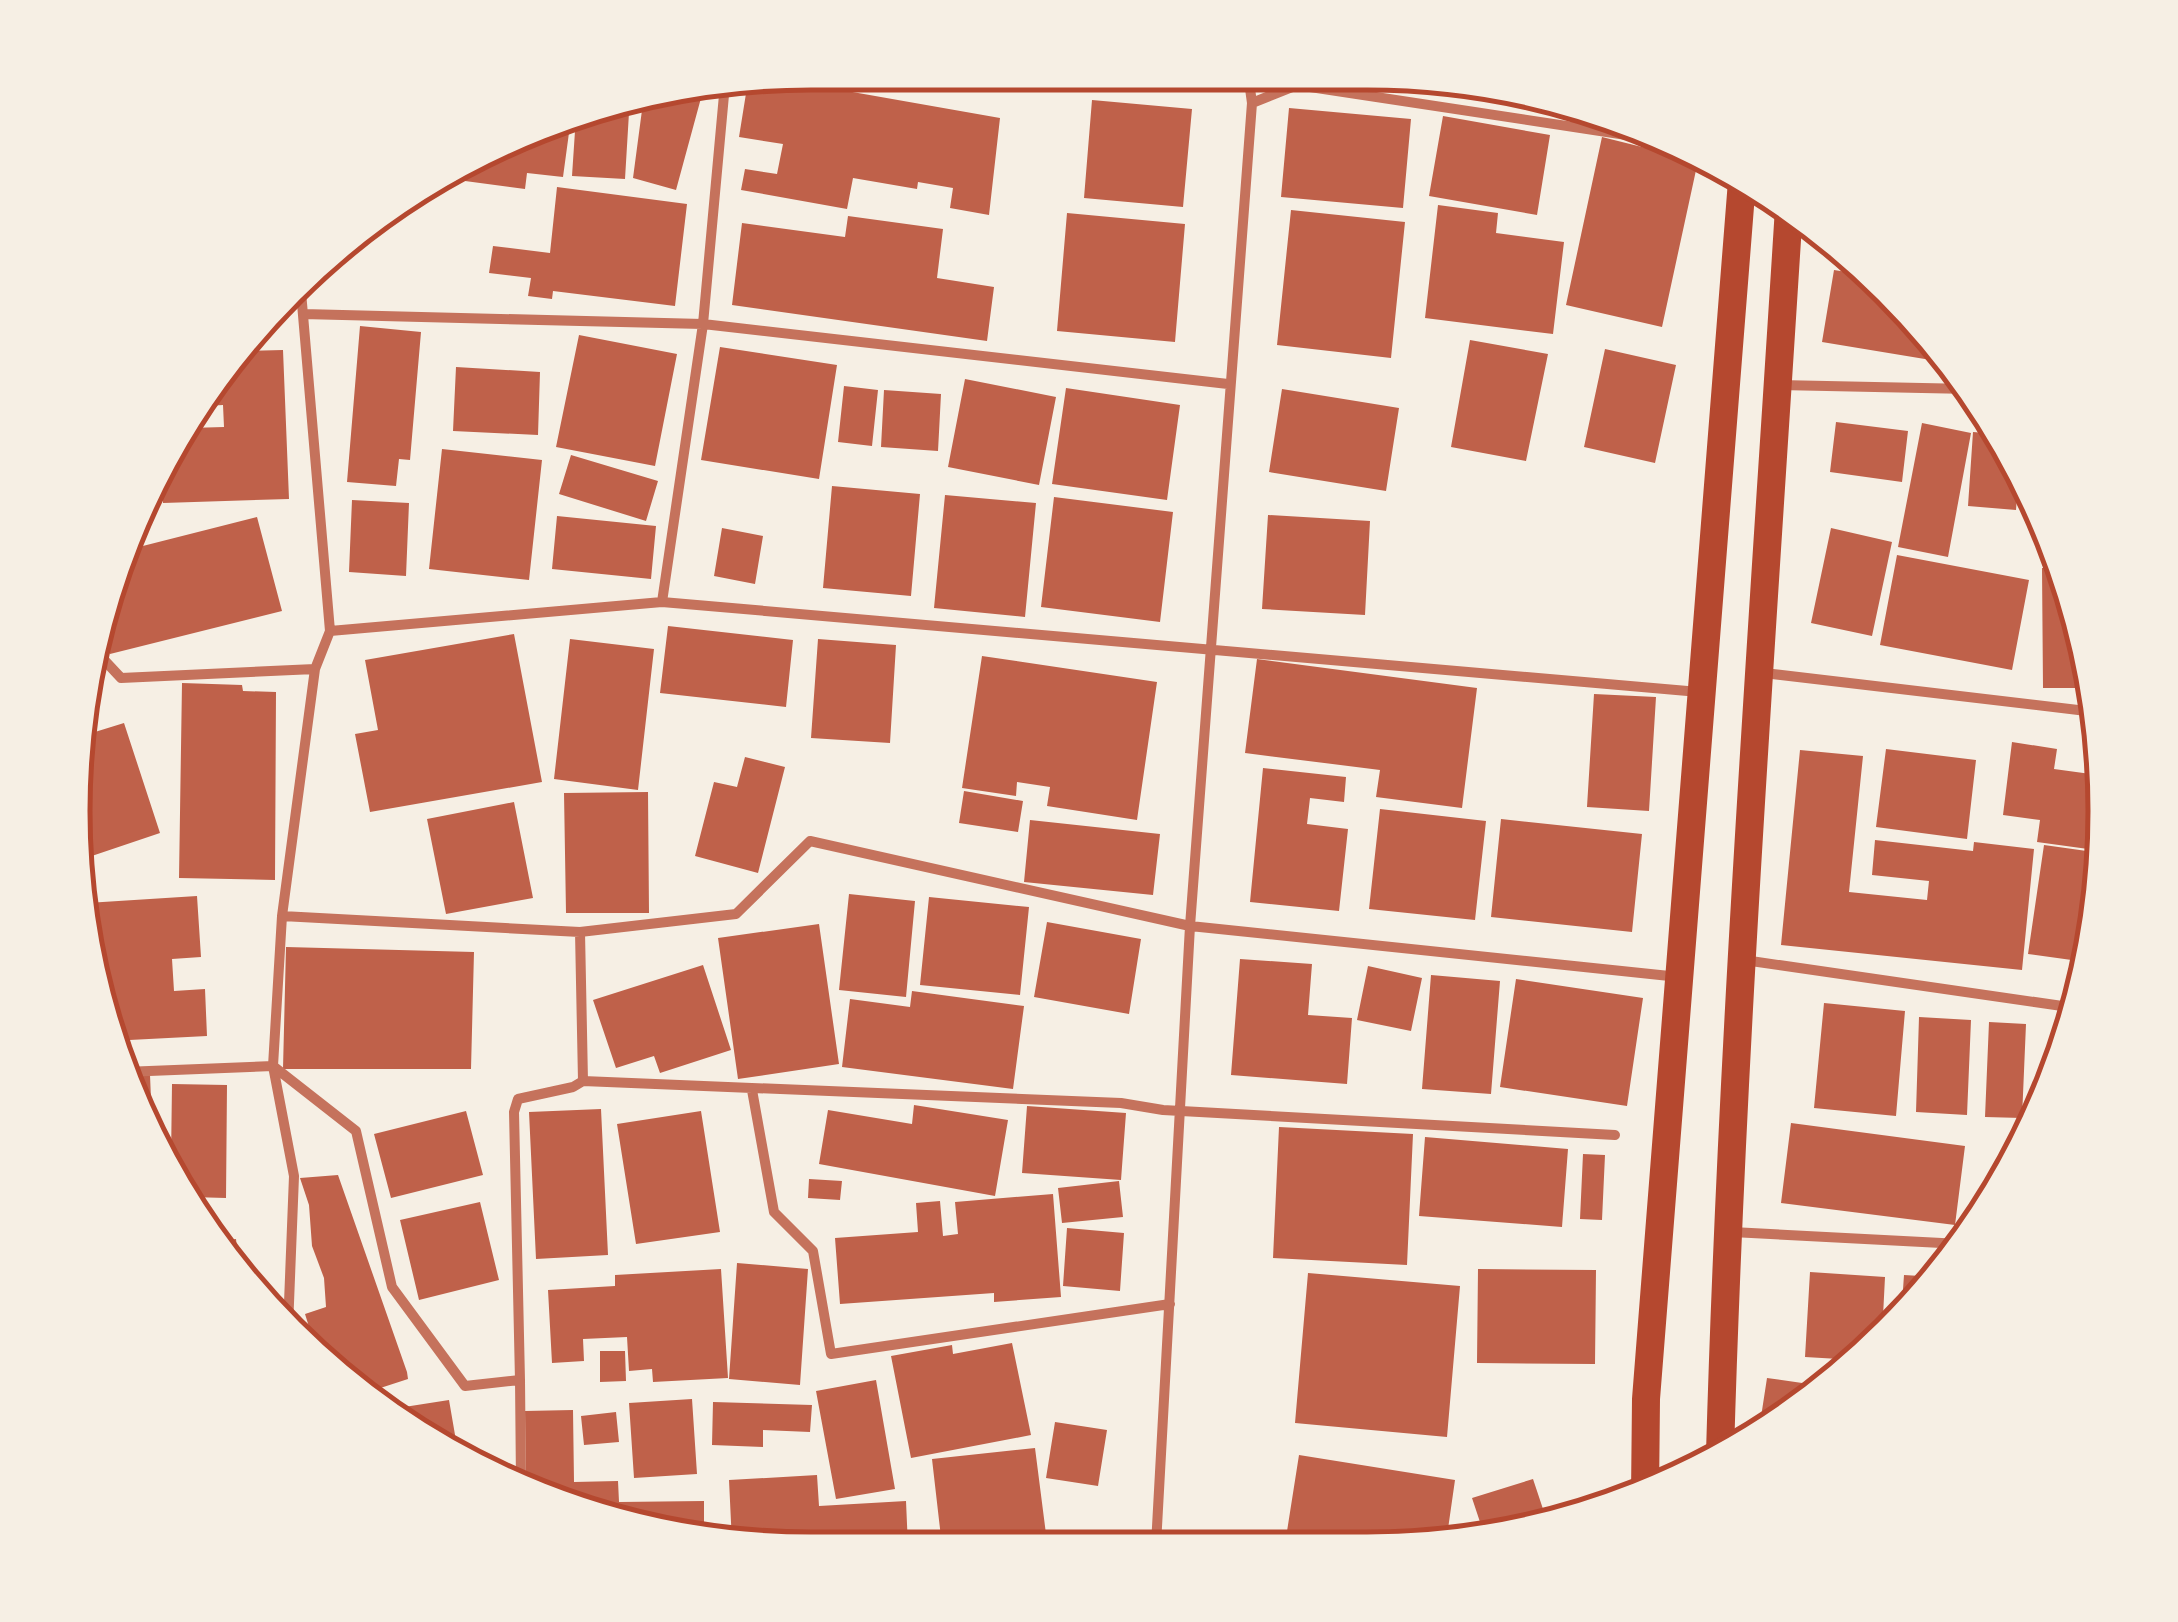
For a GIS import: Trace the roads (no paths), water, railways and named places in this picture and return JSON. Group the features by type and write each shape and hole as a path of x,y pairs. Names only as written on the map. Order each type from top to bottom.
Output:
{"highway":[{"path":"1644,1476 1646,1399 1741,195"},
{"path":"1720,1439 1726,1232 1756,672 1788,226"}],"street":[{"path":"1157,1532 1190,926 1250,90"},
{"path":"1252,103 1286,90"},
{"path":"1323,90 1612,133"},
{"path":"662,602 703,324 724,95"},
{"path":"289,1308 294,1176 273,1066 282,916 315,669 330,631 302,300"},
{"path":"303,314 703,324 1228,384"},
{"path":"1778,384 1951,388"},
{"path":"330,631 662,602 1702,692"},
{"path":"106,662 120,678 315,669"},
{"path":"1756,672 2081,710"},
{"path":"282,916 580,932 736,914 810,841 1190,926 1680,977"},
{"path":"580,932 583,1081"},
{"path":"1743,960 2061,1006"},
{"path":"139,1071 273,1066 356,1130 392,1287 465,1386 520,1380"},
{"path":"521,1471 514,1112 518,1100 573,1088 583,1081 1180,1108 1614,1135"},
{"path":"752,1090 774,1212 813,1252 831,1354 1170,1304"},
{"path":"1726,1232 1944,1243"}]}
